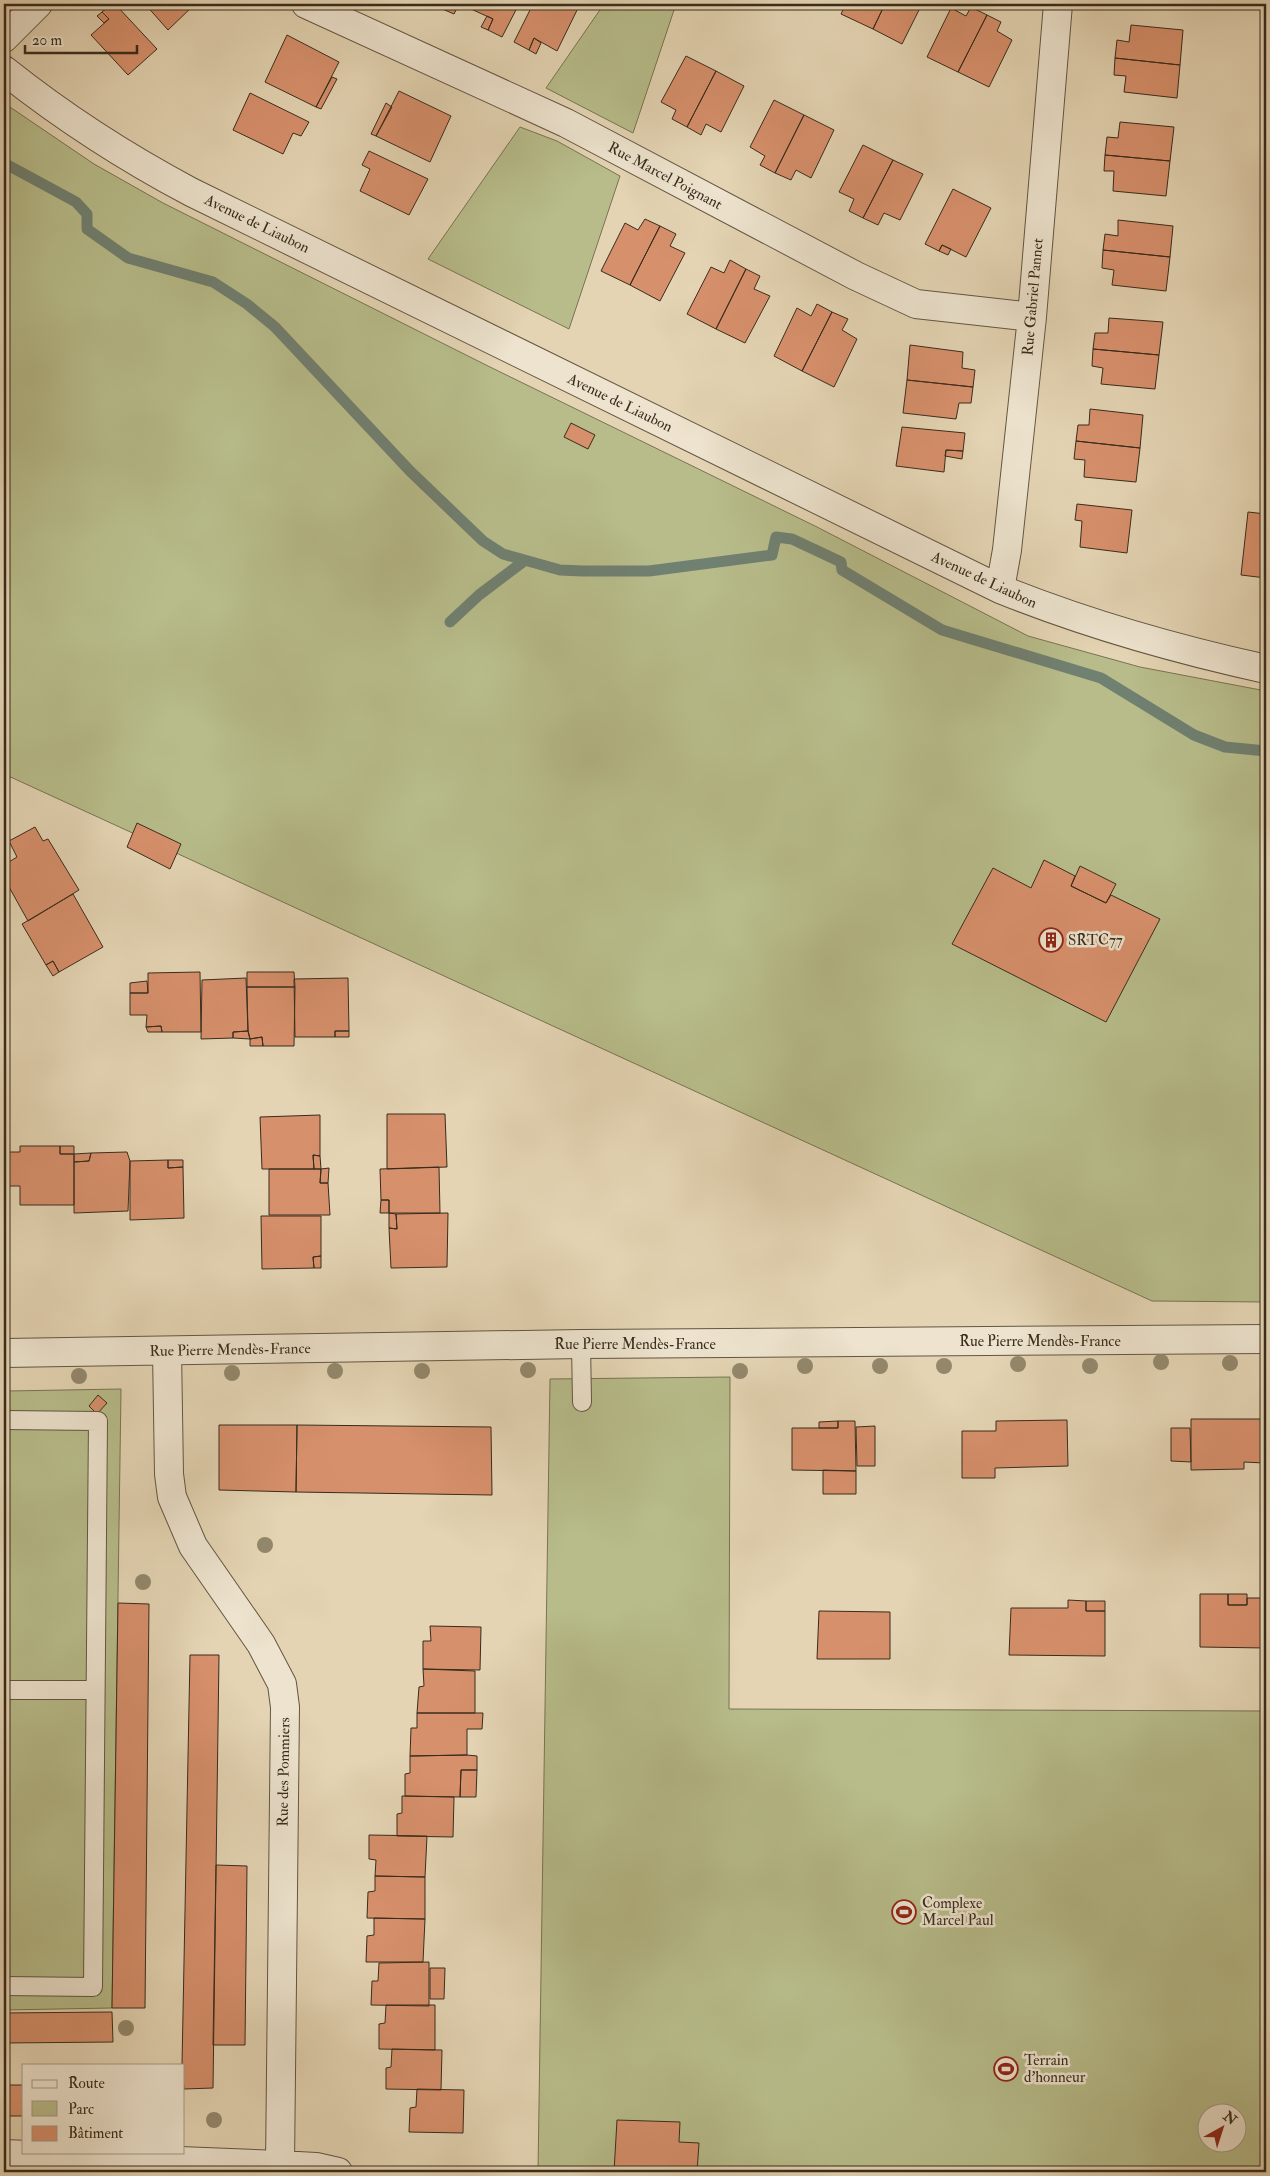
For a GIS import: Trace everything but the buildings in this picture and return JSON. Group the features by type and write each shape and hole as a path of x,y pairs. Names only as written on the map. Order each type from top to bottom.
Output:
{"street":[{"path":"4,38 38,4"},
{"name":"Rue Marcel Poignant","path":"306,4 566,123 856,276 916,304 1032,317"},
{"name":"Rue Gabriel Pannet","path":"1000,589 1007,550 1032,317 1058,4"},
{"name":"Avenue de Liaubon","path":"4,70 44,102 104,143 184,188 1000,589 1057,612 1148,641 1266,669"},
{"name":"Rue Pierre Mendès-France","path":"4,1353 581,1344 1266,1339"},
{"name":"Rue des Pommiers","path":"167,1351 169,1474 172,1497 193,1546 261,1644 282,1684 285,1707 280,2165"},
{"path":"4,2154 280,2165 316,2167 338,2172"}],"lane":[{"path":"581,1344 582,1402"},
{"path":"4,1986 93,1987 98,1421 6,1418"},
{"path":"4,1690 95,1690"}],"green space":[{"path":"604,4 676,4 633,133 546,88"},
{"path":"4,103 94,164 163,203 488,366 817,527 1028,636 1140,667 1266,691 1266,1302 1152,1301 4,774"},
{"path":"520,127 557,141 620,176 569,329 428,259"},
{"name":"Complexe Marcel Paul","path":"730,1377 729,1709 1266,1711 1266,2172 538,2172 550,1379"},
{"path":"121,1389 112,2008 4,2010 4,1394 8,1391"}],"waterway":[{"path":"4,163 76,202 87,214 87,229 128,258 213,282 247,304 275,327 410,471 483,541 503,554 560,570 649,571 772,555 776,537 792,539 841,562 842,570 942,630 1101,678 1194,735 1225,747 1266,751"},
{"path":"450,622 479,595 524,561"}],"place":[{"name":"SRTC77","path":"1051,940"},
{"name":"Complexe Marcel Paul","path":"904,1912"},
{"name":"Terrain d’honneur","path":"1006,2069"}]}
